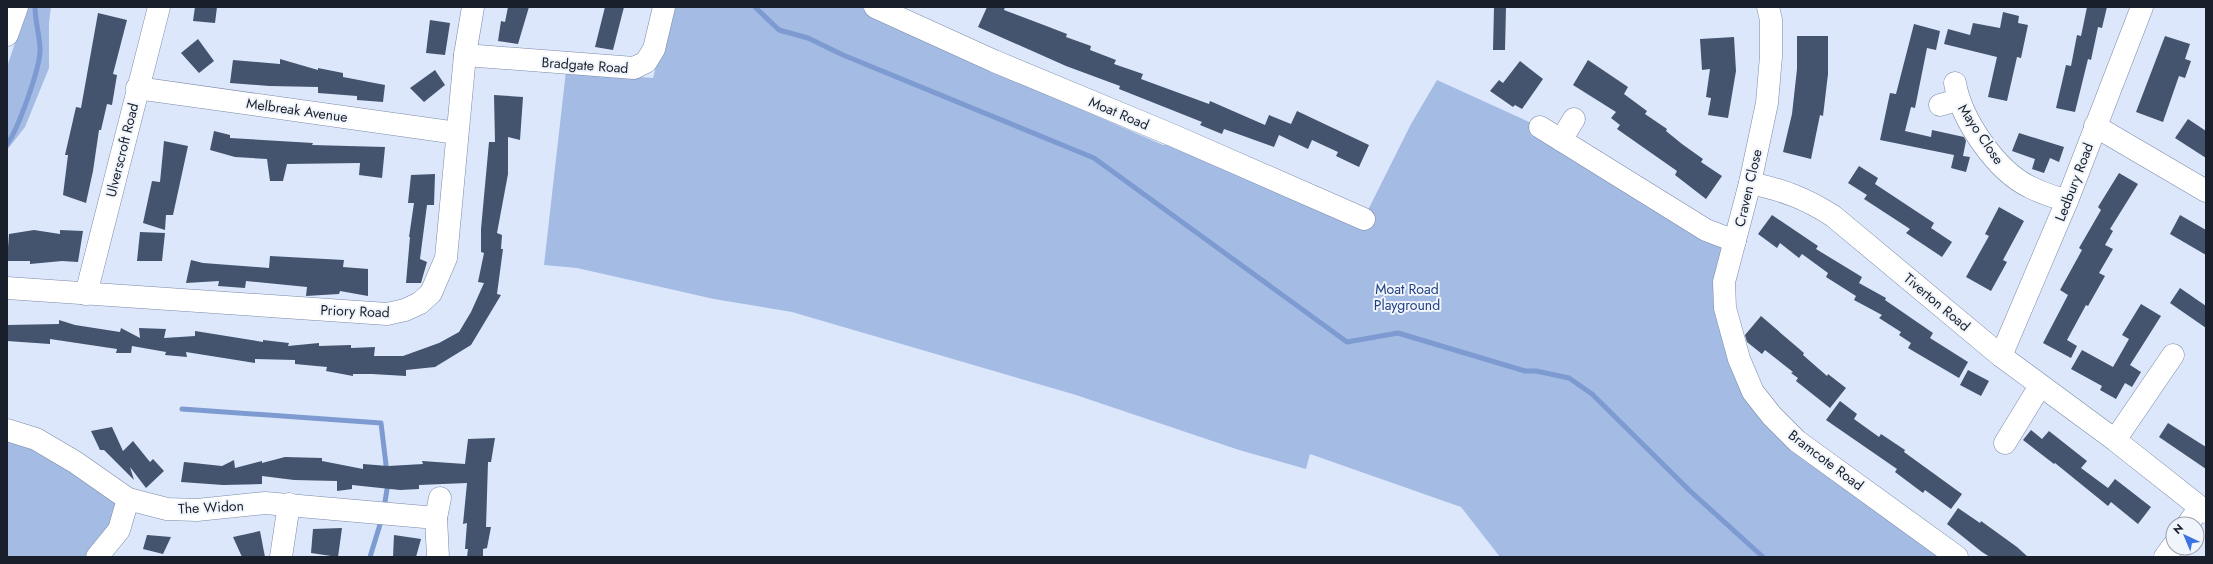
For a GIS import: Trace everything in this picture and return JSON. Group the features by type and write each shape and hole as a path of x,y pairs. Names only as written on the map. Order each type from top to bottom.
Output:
{"street":[{"path":"7,35 17,7"},
{"name":"Ulverscroft Road","path":"86,294 137,88 159,7"},
{"name":"Priory Road","path":"7,288 387,314 405,310 420,303 431,293 446,258 465,55 473,7"},
{"name":"Bradgate Road","path":"465,55 634,68 646,62 654,49 664,7"},
{"name":"Moat Road","path":"875,7 994,61 1172,135 1364,219"},
{"name":"Craven Close","path":"1540,127 1706,230 1735,241 1750,183 1767,104 1771,56 1771,20 1768,7"},
{"name":"Ledbury Road","path":"2001,356 2067,201 2142,7"},
{"name":"Melbreak Avenue","path":"137,88 457,133"},
{"name":"Mayo Close","path":"1951,96 1976,132 2007,172 2029,187 2067,201"},
{"path":"1561,140 1574,119"},
{"path":"2095,126 2206,191"},
{"name":"Tiverton Road","path":"1750,183 1787,191 1812,202 1833,216 2001,356 2115,440 2198,514"},
{"name":"Bramcote Road","path":"1735,241 1724,282 1725,308 1739,360 1753,392 1772,416 1797,441 1957,557"},
{"path":"2115,440 2173,355"},
{"path":"2005,443 2040,386"},
{"name":"The Widon","path":"7,430 36,439 75,462 128,499 167,509 197,510 265,503 383,513 438,508 438,557"},
{"path":"97,557 118,530 128,499"},
{"path":"281,557 289,504"}],"green space":[{"path":"27,7 51,7 49,23 49,68 25,127 7,150 7,67"},
{"name":"Moat Road Playground","path":"674,7 860,7 914,31 917,38 1163,145 1173,143 1367,212 1411,124 1437,80 1540,127 1735,241 1724,282 1753,392 1958,557 1500,557 1461,507 1310,454 1306,469 1239,450 1076,395 792,312 714,299 577,268 544,265 566,71 653,78 670,11"},
{"path":"7,430 128,499 94,557 7,557"}],"building":[{"path":"195,7 217,7 215,23 193,21"},
{"path":"508,7 529,7 518,44 498,41 501,21 505,22"},
{"path":"605,7 624,7 613,50 595,47"},
{"path":"987,7 1005,7 1004,10 1067,34 1066,37 1091,46 1090,50 1116,60 1114,64 1143,74 1141,79 1209,104 1210,101 1265,125 1269,115 1291,124 1297,111 1369,145 1359,167 1336,156 1338,152 1312,140 1308,149 1279,135 1274,147 1224,129 1222,134 1200,125 1202,122 1119,89 1120,86 1066,66 978,27"},
{"path":"1494,7 1506,7 1505,50 1493,50"},
{"path":"2087,7 2107,7 2102,28 2098,27 2091,60 2088,59 2075,112 2056,108 2066,65 2071,66 2077,35 2081,36"},
{"path":"2003,12 2019,16 2018,23 2028,25 2021,58 2017,57 2007,101 1988,97 1997,57 1944,44 1948,29 1970,35 1973,23 2000,28"},
{"path":"98,13 127,20 113,74 117,75 112,105 107,104 101,130 99,130 93,171 86,203 63,195 68,155 65,155 76,107 81,108"},
{"path":"430,20 450,23 445,55 426,53"},
{"path":"1914,24 1940,31 1936,50 1927,48 1915,108 1911,107 1905,131 1931,137 1932,130 1964,137 1966,141 1963,156 1970,157 1966,172 1951,168 1954,155 1880,140 1890,93 1896,94"},
{"path":"1797,36 1828,36 1828,74 1823,116 1820,115 1811,159 1783,152 1792,114 1797,69"},
{"path":"2165,36 2190,44 2185,59 2191,61 2185,78 2179,76 2163,122 2136,112"},
{"path":"1734,37 1736,71 1728,118 1708,115 1711,98 1706,97 1710,69 1702,70 1700,39"},
{"path":"198,39 214,61 199,73 181,53"},
{"path":"280,59 318,70 318,68 343,73 343,77 385,85 383,102 357,100 357,96 318,93 318,87 269,86 230,83 233,60 280,64"},
{"path":"1588,60 1628,87 1624,94 1647,111 1645,114 1667,129 1666,131 1703,159 1701,162 1722,176 1706,199 1675,175 1677,171 1617,129 1620,125 1611,118 1616,112 1573,85"},
{"path":"1520,61 1543,79 1522,109 1515,105 1513,107 1490,91 1499,80 1503,83"},
{"path":"435,70 445,85 424,102 410,88"},
{"path":"494,95 523,97 520,140 508,137 508,174 497,233 502,235 501,249 503,249 497,294 501,295 471,345 435,367 406,370 406,376 353,374 353,376 326,371 327,367 295,364 295,360 255,359 255,363 186,352 187,357 165,355 166,352 132,346 131,353 116,353 117,349 50,339 50,344 7,341 7,325 59,324 59,320 75,325 120,332 121,328 140,338 139,328 166,329 164,338 195,336 195,331 263,342 263,340 289,343 288,346 319,343 319,346 351,345 351,348 375,347 374,356 403,356 439,343 459,332 471,312 484,283 478,282 484,253 481,252 481,229 489,142 495,142"},
{"path":"2188,119 2206,131 2206,158 2175,138"},
{"path":"214,131 230,135 230,138 313,143 312,145 385,147 382,178 359,175 360,163 287,164 283,181 270,181 267,159 235,157 210,150"},
{"path":"2019,133 2064,147 2059,162 2050,158 2044,173 2032,169 2035,159 2012,151"},
{"path":"164,141 188,146 173,215 166,215 165,230 143,223 152,181 160,182"},
{"path":"1859,166 1878,178 1875,184 1934,223 1931,228 1952,242 1942,257 1906,233 1910,229 1864,199 1867,195 1848,183"},
{"path":"2119,173 2138,184 2110,229 2113,231 2105,245 2113,249 2099,273 2105,276 2088,306 2086,305 2067,340 2077,346 2071,358 2043,343 2068,295 2060,290 2082,250 2079,248 2101,210 2098,207"},
{"path":"435,174 434,205 427,205 420,259 427,262 421,283 406,283 409,237 414,203 408,203 411,175"},
{"path":"1999,207 2024,221 2003,260 2007,262 1991,291 1966,277 1989,236 1985,234"},
{"path":"1772,215 1818,246 1816,249 1862,277 1859,283 1886,298 1885,300 1933,333 1930,338 1968,362 1959,378 1908,348 1911,343 1899,335 1901,332 1879,318 1882,315 1854,300 1856,296 1826,277 1828,273 1802,254 1799,258 1780,243 1777,248 1758,234"},
{"path":"2180,215 2206,230 2206,255 2170,234"},
{"path":"34,230 60,234 60,230 83,231 78,262 62,261 30,264 30,261 7,261 9,234"},
{"path":"140,232 165,233 162,261 137,261"},
{"path":"270,256 344,260 343,267 368,269 368,296 340,291 339,294 306,296 307,287 246,281 245,288 218,286 219,281 186,283 191,260 203,263 269,268"},
{"path":"2180,288 2206,306 2206,328 2170,303"},
{"path":"2141,304 2161,316 2130,365 2141,372 2132,387 2125,383 2116,399 2100,390 2102,386 2071,369 2082,350 2113,367 2129,339 2122,335"},
{"path":"1761,316 1804,353 1803,355 1827,376 1828,374 1846,388 1830,408 1796,381 1798,378 1791,373 1793,372 1765,350 1762,354 1747,342 1745,335"},
{"path":"1968,370 1989,381 1981,396 1960,385"},
{"path":"1840,401 1857,414 1854,419 1879,437 1881,434 1905,450 1904,452 1962,494 1951,509 1925,490 1923,493 1895,472 1897,469 1826,420"},
{"path":"2168,423 2206,447 2206,469 2159,437"},
{"path":"112,427 123,451 133,441 150,462 153,459 164,471 146,488 130,467 134,480 104,450 100,450 91,431"},
{"path":"2031,430 2042,439 2049,431 2087,461 2081,468 2108,488 2115,479 2151,507 2138,524 2111,502 2108,506 2055,463 2054,464 2023,440"},
{"path":"495,438 491,462 488,462 486,527 491,527 487,548 483,549 483,557 467,557 468,549 465,549 467,523 463,524 467,483 419,485 419,489 400,490 352,485 352,489 337,491 337,481 294,480 262,476 262,484 223,485 181,482 184,462 222,466 234,460 235,468 285,457 322,458 322,461 363,469 363,464 388,466 423,464 422,461 465,464 468,439"},
{"path":"1958,508 1980,523 1981,521 2017,547 2028,557 1990,557 1982,552 1947,524"},
{"path":"342,528 338,557 311,553 313,529"},
{"path":"260,531 265,557 242,557 233,537"},
{"path":"147,535 171,537 163,554 143,549"},
{"path":"394,535 421,539 416,557 393,557"}],"waterway":[{"path":"7,144 12,137 22,113 39,59 40,45 35,7"},
{"path":"755,7 779,30 808,38 843,55 1094,158 1347,342 1398,333 1525,371 1536,371 1569,378 1592,394 1689,490 1763,557"},
{"path":"182,409 381,423 387,473"},
{"path":"384,508 388,483"},
{"path":"370,557 382,518"}]}
